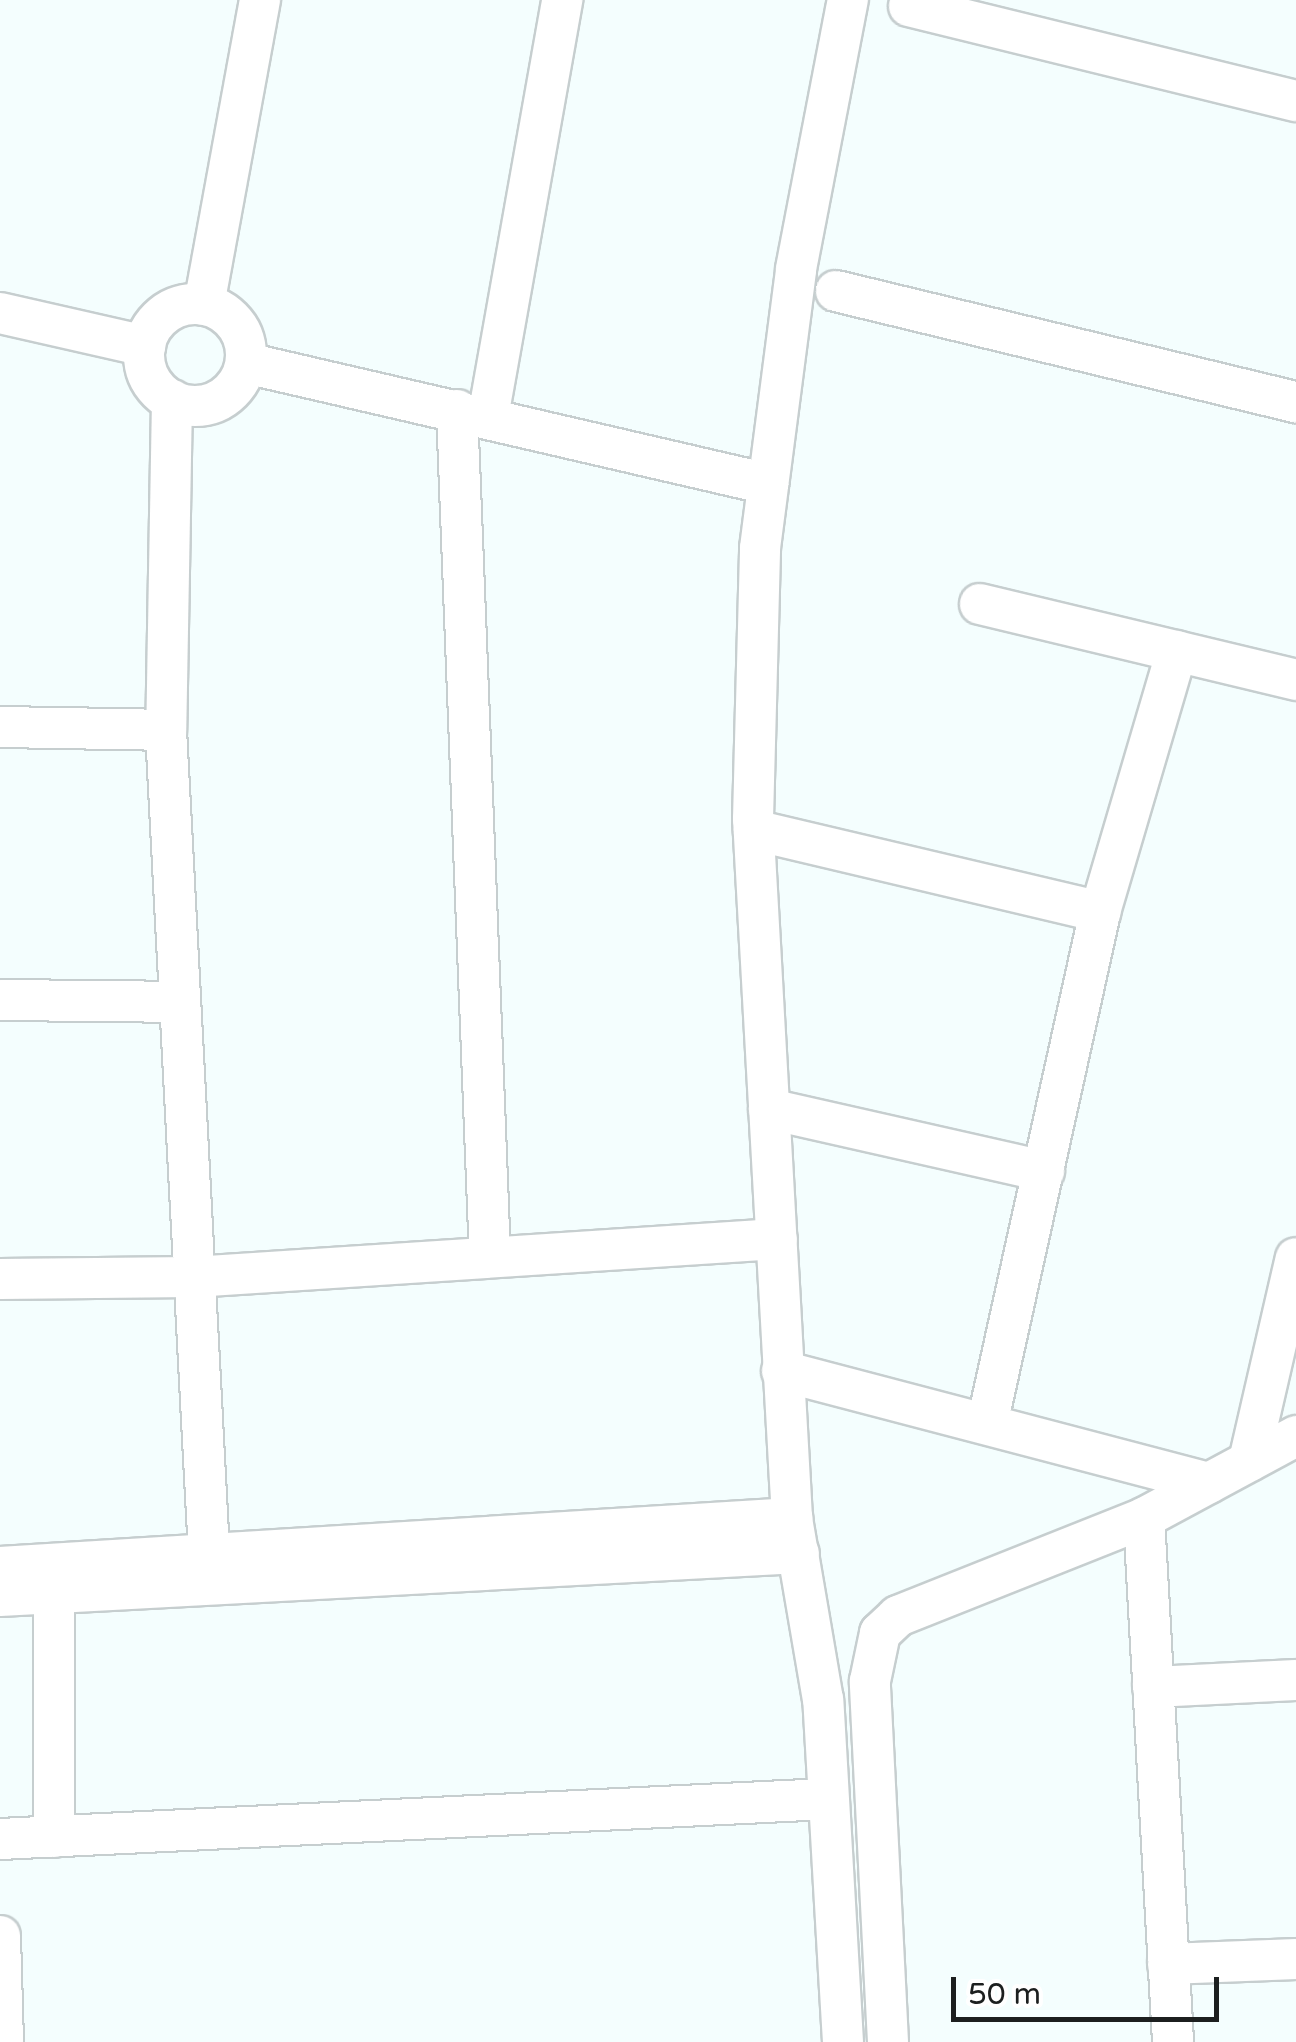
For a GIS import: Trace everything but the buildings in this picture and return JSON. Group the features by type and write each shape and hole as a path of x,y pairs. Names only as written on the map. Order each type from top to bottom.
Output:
{"street":[{"path":"204,305 260,0"},
{"path":"490,1256 473,413 562,0"},
{"path":"842,2042 822,1685 796,1535 782,1370 754,830 768,484 796,269 848,0"},
{"path":"909,6 1296,101"},
{"path":"836,290 1296,402"},
{"path":"204,305 232,319 246,364 218,400 172,400 150,378 146,346 160,318 204,305"},
{"path":"0,313 146,346"},
{"path":"246,364 473,413 768,484"},
{"path":"172,400 166,730 209,1554"},
{"path":"980,604 1296,680"},
{"path":"988,1424 1100,912 1178,651"},
{"path":"0,727 166,730"},
{"path":"754,830 1100,912"},
{"path":"0,1000 179,1002"},
{"path":"769,1109 1044,1170"},
{"path":"0,1279 193,1277 777,1239"},
{"path":"1249,1462 1296,1258"},
{"path":"782,1370 1209,1483"},
{"path":"888,2042 870,1681 880,1633 898,1616 1144,1518 1296,1436"},
{"path":"1144,1518 1173,2042"},
{"path":"0,1596 55,1578 209,1554 796,1535"},
{"path":"0,1567 55,1578 796,1535"},
{"path":"54,1837 55,1578"},
{"path":"1153,1686 1296,1680"},
{"path":"0,1839 828,1799"},
{"path":"0,1936 3,2042"},
{"path":"1168,1964 1296,1958"}]}
